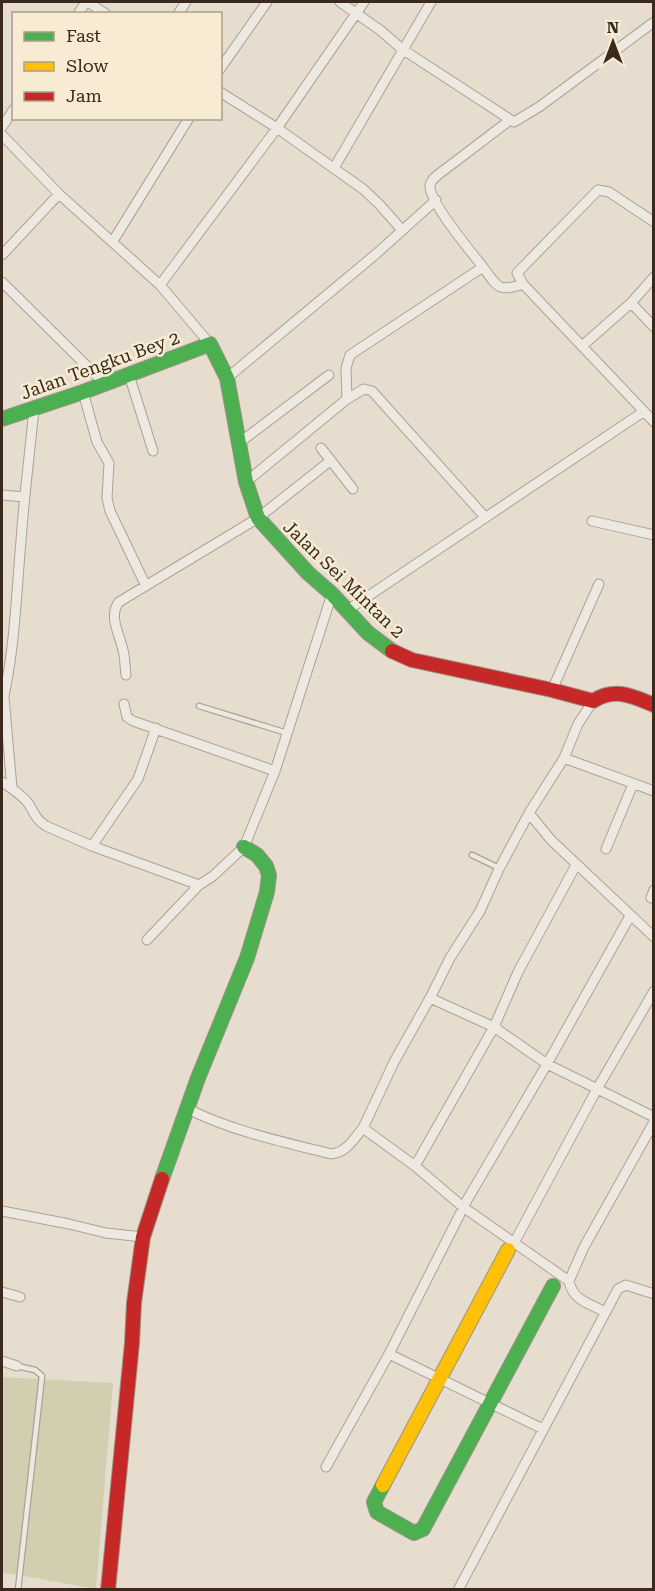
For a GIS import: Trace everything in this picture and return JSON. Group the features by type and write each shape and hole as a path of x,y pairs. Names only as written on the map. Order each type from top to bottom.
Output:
{"street":[{"path":"87,2 103,12"},
{"path":"222,66 267,2"},
{"path":"340,2 402,49 514,122 519,121 654,22"},
{"path":"160,285 277,128 364,2"},
{"path":"333,168 431,2"},
{"path":"222,93 277,128 333,168 379,204 402,230"},
{"path":"2,127 12,112"},
{"path":"113,241 188,120"},
{"path":"510,120 432,180 430,186 452,227 497,286 506,290 523,284"},
{"path":"2,135 59,194 160,285 210,344"},
{"path":"654,222 609,192 598,190 519,270 518,278 654,422"},
{"path":"2,255 59,194"},
{"path":"226,378 436,200"},
{"path":"347,399 346,368 350,355 483,267"},
{"path":"582,346 631,303 654,277"},
{"path":"2,282 105,384"},
{"path":"631,303 654,327"},
{"name":"Jalan Sei Mintan 2","path":"210,344 226,378 246,482 258,518 346,611 385,647 404,657 593,701"},
{"name":"Jalan Tengku Bey 2","path":"2,419 83,392 210,344"},
{"path":"129,375 153,451"},
{"path":"239,443 329,375"},
{"path":"246,482 347,399 364,389 372,391 485,517"},
{"path":"83,392 97,442 109,463 107,498 110,511 146,586"},
{"path":"12,788 3,700 19,589 20,542 34,408"},
{"path":"346,611 643,412"},
{"path":"321,448 353,489"},
{"path":"126,675 124,654 114,616 115,607 119,602 258,518 330,461"},
{"path":"2,495 25,497"},
{"path":"592,521 654,535"},
{"path":"552,690 599,584"},
{"path":"147,940 199,885 213,876 244,847 275,771 332,594"},
{"path":"188,1109 206,1118 331,1154 346,1149 363,1128 394,1062 450,958 480,911 529,813 564,758 578,724 593,701 603,693 615,692 654,705"},
{"path":"124,704 128,717 133,721 275,771"},
{"path":"92,846 138,779 156,729"},
{"path":"564,758 654,790"},
{"path":"2,782 26,801 39,822 92,846 199,885"},
{"path":"606,849 633,784"},
{"path":"529,813 576,865 654,937"},
{"path":"108,1590 134,1303 143,1238 198,1078 243,968 267,892 266,866 257,855 244,847"},
{"path":"415,1166 494,1028 518,972 576,865"},
{"path":"326,1467 389,1354 462,1211 548,1064 630,916"},
{"path":"553,1286 423,1529 414,1533 377,1512 374,1502 438,1377 597,1089 654,991"},
{"path":"430,998 494,1028 548,1064 654,1119 589,1238 569,1281 571,1291 575,1296 605,1312"},
{"path":"363,1128 415,1166 462,1211 511,1246 569,1281"},
{"path":"2,1211 50,1219 106,1233 143,1238"},
{"path":"458,1590 620,1286 626,1285 654,1294"},
{"path":"2,1293 20,1297"},
{"path":"389,1354 543,1429"},
{"path":"2,1361 17,1366"}],"lane":[{"path":"199,706 286,733"},
{"path":"472,855 499,869"},
{"path":"17,1366 35,1370 42,1376 18,1590"}],"shaded area":[{"path":"2,1377 113,1383 96,1589 2,1572"}],"traffic: fast":[{"path":"2,419 83,392 210,344 227,378 246,482 258,518 308,573 332,594 368,633 392,651"},
{"path":"162,1179 198,1078 247,958 267,892 269,875 266,866 257,855 244,847"},
{"path":"383,1485 374,1502 377,1512 414,1533 423,1529 553,1286"}],"traffic: slow":[{"path":"383,1485 508,1250"}],"traffic: jam":[{"path":"392,651 412,660 593,701 609,694 624,694 654,705"},
{"path":"108,1590 134,1303 143,1237 162,1179"}]}
